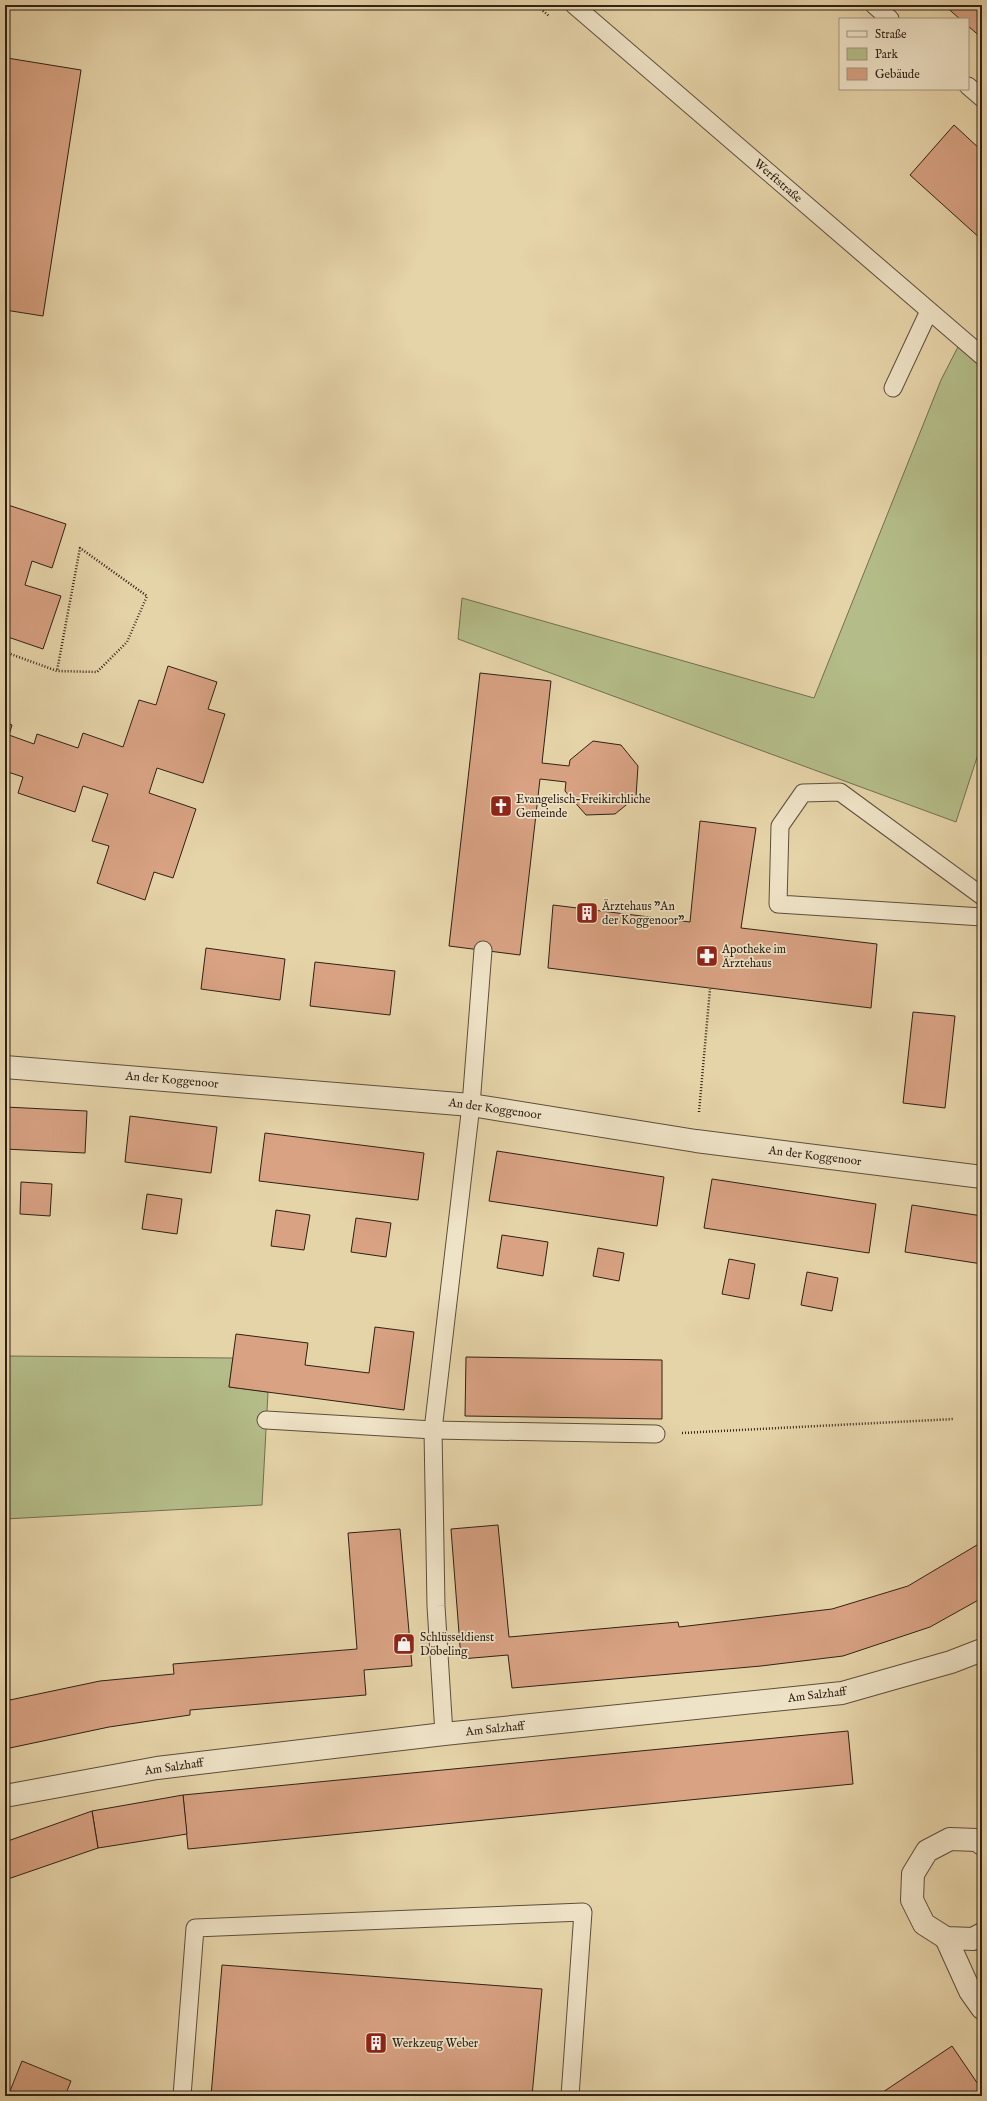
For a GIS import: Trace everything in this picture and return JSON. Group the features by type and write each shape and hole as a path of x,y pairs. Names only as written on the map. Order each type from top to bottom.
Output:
{"street":[{"name":"An der Koggenoor","path":"5,1066 471,1104 696,1141 982,1177"},
{"name":"Am Salzhaff","path":"5,1796 157,1768 444,1734 842,1694 951,1662 982,1650"},
{"path":"978,1994 946,1938 924,1924 912,1900 913,1874 927,1852 950,1839 976,1840 982,1844"},
{"path":"946,1938 973,1939 982,1934"}],"lane":[{"name":"Werftstraße","path":"574,5 982,356"},
{"path":"874,5 889,18"},
{"path":"969,87 982,98"},
{"path":"893,388 929,311"},
{"path":"982,896 840,792 803,793 780,826 778,904 982,917"},
{"path":"444,1734 436,1606 433,1430 471,1104 483,950"},
{"path":"266,1420 433,1430 656,1434"},
{"path":"182,2096 195,1928 583,1912 570,2096"}],"path":[{"path":"5,652 57,670 97,672 127,642 147,596 80,548 57,670"},
{"path":"696,1141 710,989"},
{"path":"656,1434 954,1419"}],"green space":[{"path":"962,339 982,356 982,742 956,822 458,639 462,598 814,698 941,380"},
{"path":"5,1356 233,1358 229,1387 268,1392 262,1505 5,1519"}],"building":[{"path":"944,5 982,5 982,38 969,27 969,18 959,18"},
{"path":"7,58 81,70 43,316 5,310 5,74"},
{"path":"954,125 982,151 982,240 910,175"},
{"path":"5,504 66,524 52,568 32,561 25,585 61,596 43,649 5,636"},
{"path":"168,666 217,682 208,709 225,714 203,783 157,768 149,793 196,809 173,878 154,872 145,900 97,883 109,846 92,841 108,794 83,786 75,812 18,793 23,777 5,771 5,722 12,725 9,735 34,744 37,734 78,748 83,733 123,747 139,700 156,705"},
{"name":"Evangelisch-Freikirchliche Gemeinde","path":"480,673 551,681 542,763 569,766 570,760 593,741 621,745 638,766 636,797 615,814 586,815 565,791 566,782 540,779 520,955 449,946"},
{"name":"Ärztehaus \"An der Koggenoor\"","path":"700,821 756,828 741,928 877,944 871,1008 548,968 553,905 690,922"},
{"path":"206,948 285,959 280,1000 201,989"},
{"path":"315,962 395,971 390,1015 310,1006"},
{"path":"913,1012 955,1016 945,1108 903,1103"},
{"path":"5,1107 87,1111 85,1153 5,1149"},
{"path":"130,1116 217,1127 211,1173 125,1162"},
{"path":"265,1133 424,1153 418,1200 259,1181"},
{"path":"497,1151 664,1177 657,1226 489,1201"},
{"path":"712,1179 876,1204 869,1253 704,1228"},
{"path":"21,1182 52,1184 50,1216 20,1214"},
{"path":"147,1194 182,1199 177,1234 142,1229"},
{"path":"912,1205 982,1216 982,1264 905,1252"},
{"path":"276,1210 310,1215 304,1250 271,1246"},
{"path":"356,1218 391,1223 386,1257 351,1252"},
{"path":"502,1235 548,1242 543,1276 497,1268"},
{"path":"598,1248 624,1253 619,1281 593,1276"},
{"path":"729,1259 755,1264 749,1299 722,1294"},
{"path":"807,1272 838,1278 832,1311 801,1305"},
{"path":"375,1327 414,1332 404,1410 229,1387 236,1334 308,1343 305,1365 369,1373"},
{"path":"466,1357 662,1360 662,1419 465,1416"},
{"path":"498,1525 509,1637 678,1622 679,1627 832,1609 908,1586 982,1542 982,1598 930,1627 843,1656 761,1666 512,1688 508,1655 461,1659 451,1529"},
{"path":"400,1529 412,1666 364,1670 366,1695 190,1710 190,1715 109,1727 5,1749 5,1701 100,1681 174,1674 173,1664 357,1649 348,1533"},
{"path":"848,1731 853,1784 188,1849 183,1795"},
{"path":"183,1795 187,1834 98,1848 92,1811"},
{"path":"92,1811 98,1848 5,1880 5,1842"},
{"name":"Werkzeug Weber","path":"222,1965 542,1989 532,2096 211,2096"},
{"path":"952,2046 982,2090 982,2096 877,2096"},
{"path":"22,2061 71,2081 65,2096 8,2096"}],"place":[{"name":"Evangelisch-Freikirchliche Gemeinde","path":"501,806"},
{"name":"Ärztehaus \"An der Koggenoor\"","path":"587,913"},
{"name":"Apotheke im Ärztehaus","path":"707,956"},
{"name":"Schlüsseldienst Döbeling","path":"404,1644"},
{"name":"Werkzeug Weber","path":"376,2043"}]}
